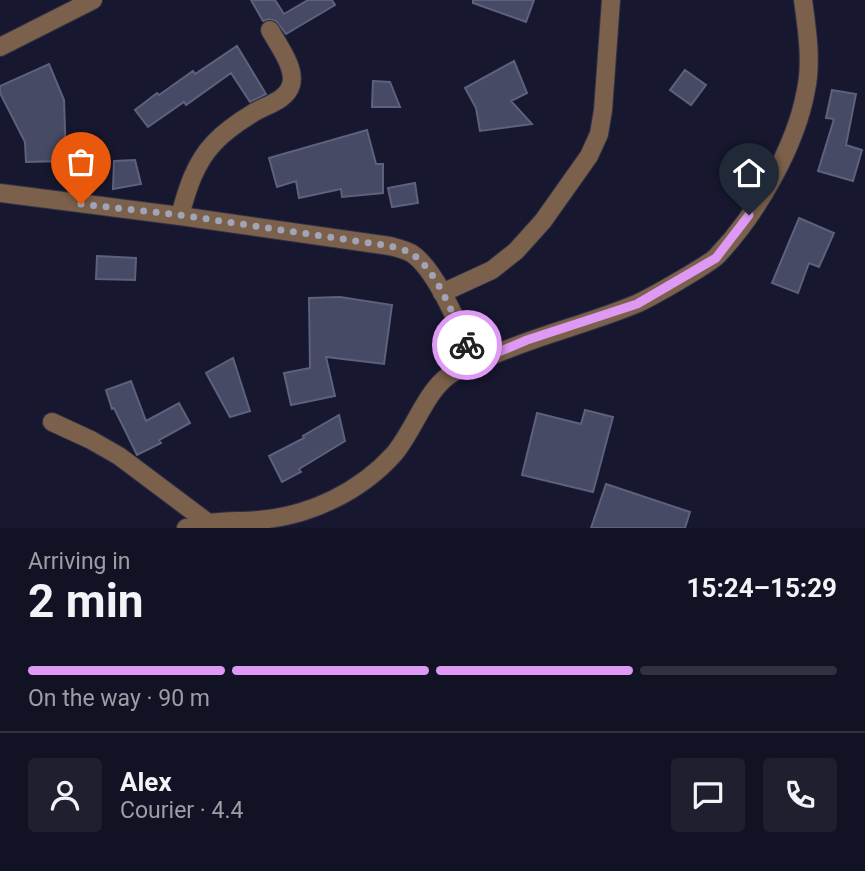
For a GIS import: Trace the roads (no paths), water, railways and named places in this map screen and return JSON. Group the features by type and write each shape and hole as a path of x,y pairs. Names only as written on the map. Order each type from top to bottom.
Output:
{"street":[{"path":"0,47 93,0"},
{"path":"442,293 492,270 516,251 543,221 589,156 599,134 603,110 611,0"},
{"path":"186,528 206,522 289,516 322,505 364,482 394,454 439,385 448,376 527,340 637,304 716,258 749,215 794,135 807,88 808,33 803,0"},
{"path":"180,215 198,165 214,143 252,114 285,95 291,86 290,68 270,30"},
{"path":"0,193 180,215 390,246 411,253 426,268 442,293 475,362"},
{"path":"52,422 119,456 206,522"}]}
